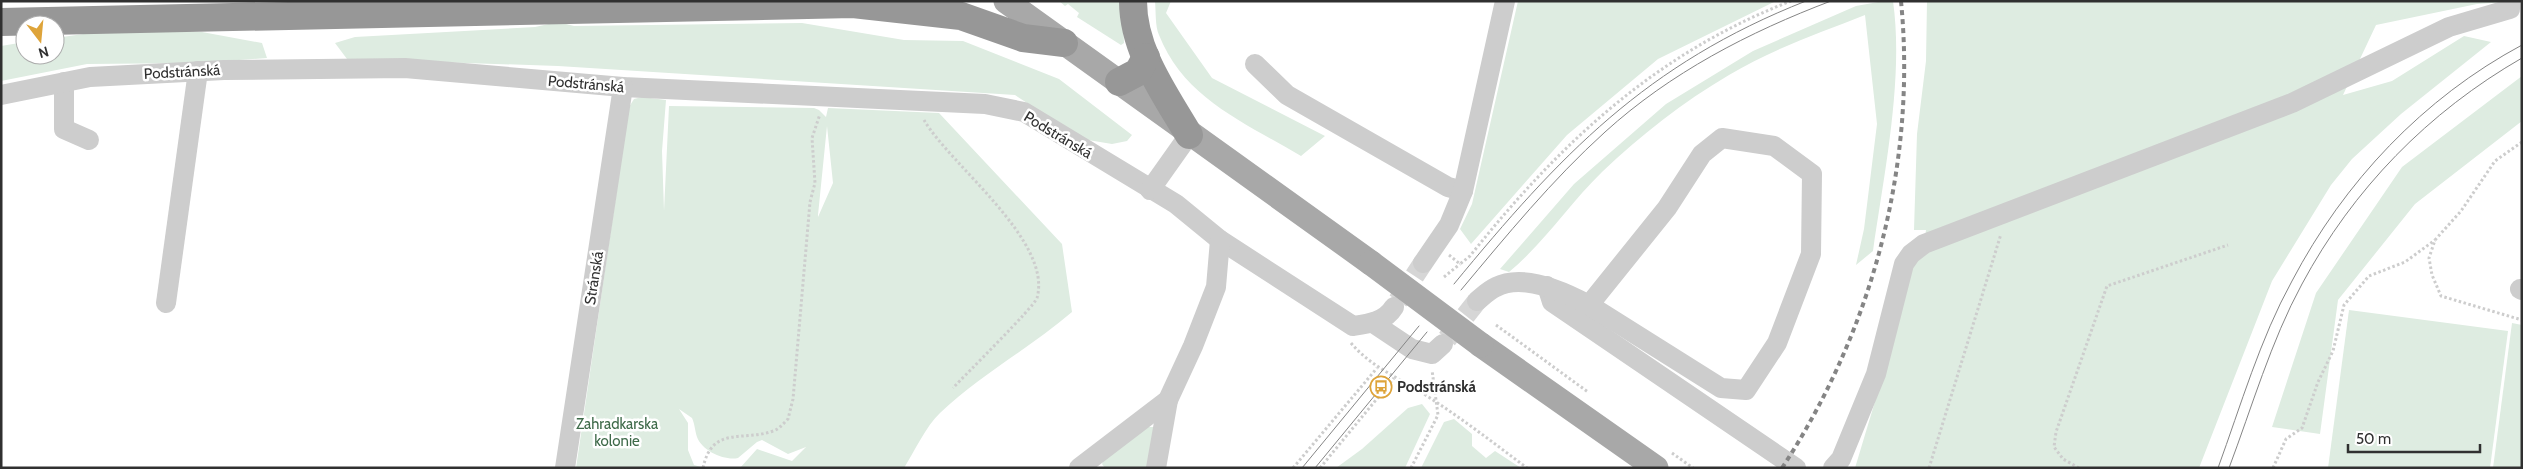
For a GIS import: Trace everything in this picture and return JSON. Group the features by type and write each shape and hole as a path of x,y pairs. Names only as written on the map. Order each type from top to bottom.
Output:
{"highway":[{"path":"1,18 124,1"},
{"path":"1133,1 1136,31 1146,57 1161,88 1189,134"},
{"path":"1,22 856,2 961,16 1023,38 1064,43"},
{"path":"1119,82 1138,72 1146,57"}],"main road":[{"path":"1006,1 1371,263 1481,345 1656,468"}],"street":[{"path":"1423,263 1449,225 1463,191 1505,1"},
{"path":"1834,468 1841,459 1876,374 1904,264 1911,254 1924,244 2292,103 2449,27 2510,9 2510,1"},
{"path":"1255,64 1287,95 1448,187 1463,191"},
{"name":"Podstránská","path":"1,95 90,77 198,72 405,68 622,88 985,104 1024,112 1176,204 1220,240 1352,326 1373,323"},
{"path":"166,303 198,72"},
{"path":"64,82 64,129 89,140"},
{"name":"Stránská","path":"565,468 622,88"},
{"path":"1150,190 1189,134"},
{"path":"1477,301 1496,286 1521,283 1547,286 1589,305 1721,388 1746,390 1777,343 1811,254 1812,174 1774,146 1722,138 1702,154 1667,208 1589,305"},
{"path":"1156,468 1168,400 1193,346 1216,287 1220,240"},
{"path":"1547,286 1552,302 1795,468"},
{"path":"1394,307 1390,313 1373,323 1412,349 1438,349"},
{"path":"1088,465 1168,400"}],"path":[{"path":"1444,277 1470,256 1544,168 1606,112 1668,64 1700,44 1735,25 1791,1"},
{"path":"922,102 924,119 934,136 988,195 1022,238 1038,275 1036,300 954,388"},
{"path":"703,468 708,451 723,438 771,432 788,419 793,399 810,202 815,183 812,138 815,126 824,111"},
{"path":"2274,468 2286,439 2302,428 2318,382 2333,350 2344,305 2369,276 2405,262 2435,240 2461,211 2495,162 2522,142"},
{"path":"1929,468 2008,212"},
{"path":"2435,240 2428,258 2432,275 2441,296 2522,320"},
{"path":"1439,241 1451,258 1460,264"},
{"path":"2079,468 2063,459 2054,447 2056,432 2107,286 2228,245"},
{"path":"1350,341 1377,368 1407,383 1438,403 1527,468"},
{"path":"1411,468 1438,415 1438,403 1432,375 1438,349"},
{"path":"1293,468 1377,368"},
{"path":"1320,468 1394,378"}],"green space":[{"path":"1059,1 1122,1 1124,43 1121,45 1077,17 1079,13 1068,4 1065,6"},
{"path":"1155,1 1171,1 1166,13 1212,78 1325,136 1301,156 1238,120 1200,93 1170,57 1159,35 1156,23"},
{"path":"1518,1 1776,1 1658,59 1567,135 1471,244 1460,229 1472,204"},
{"path":"1893,1 1896,31 1896,62 1891,126 1873,251 1856,265 1864,229 1877,124 1865,15 1762,57 1695,96 1647,132 1602,172 1546,236 1509,272 1500,269 1574,184 1666,104 1753,51 1856,6"},
{"path":"1927,1 2522,1 2477,4 2376,25 2343,95 2392,81 2464,36 2491,42 2401,114 2352,159 2331,185 2272,281 2199,468 1855,468 1892,345 1910,271 1923,252 1926,230 1914,230 1917,134 1926,61"},
{"path":"558,22 574,26 802,23 904,40 963,41 1059,79 1132,135 1127,141 1112,144 1082,139 1015,95 558,66 347,59 335,43 355,37 535,27"},
{"path":"119,29 202,32 262,43 267,58 199,63 87,64 1,81 1,46 15,44 15,65 65,65 65,37"},
{"path":"2522,76 2522,121 2415,204 2338,300 2320,434 2272,427 2316,293 2402,167"},
{"name":"Zahradkarska kolonie","path":"642,97 666,100 662,151 664,211 669,106 814,108 826,117 828,108 939,113 1062,244 1072,312 955,399 935,418 904,468 740,468 757,449 792,461 806,447 788,454 762,440 738,458 727,458 714,454 704,447 697,437 692,418 679,409 688,423 688,450 694,465 705,468 576,468 629,107 634,99","holes":["827,126 833,183 818,217"]},
{"path":"2349,310 2508,331 2490,468 2328,468"},
{"path":"2512,323 2522,325 2522,468 2493,468"},
{"path":"1422,404 1430,414 1405,468 1336,468 1362,449 1408,408"},
{"path":"1454,419 1472,434 1472,446 1486,458 1495,451 1521,468 1421,468 1444,422"},
{"path":"1147,427 1153,427 1155,431 1150,468 1105,468 1102,464 1105,457"}],"tunnel":[{"path":"1398,301 1423,263"},
{"path":"1447,339 1477,301"}],"tram line":[{"path":"1454,284 1531,194 1570,154 1652,84 1698,54 1749,26 1806,1"},
{"path":"1461,290 1548,189 1585,150 1630,111 1656,91 1712,56 1770,26 1831,1"},
{"path":"2218,468 2270,326 2292,281 2336,210 2389,146 2419,117 2486,66 2522,45"},
{"path":"2229,468 2271,351 2291,306 2322,249 2345,216 2369,185 2425,128 2488,79 2522,58"},
{"path":"1302,468 1419,326"},
{"path":"1315,468 1427,332"}],"railway":[{"path":"1782,468 1814,415 1841,360 1863,303 1881,245 1894,185 1902,124 1904,63 1901,1"}],"place":[{"name":"Podstránská","path":"1381,387"}]}
